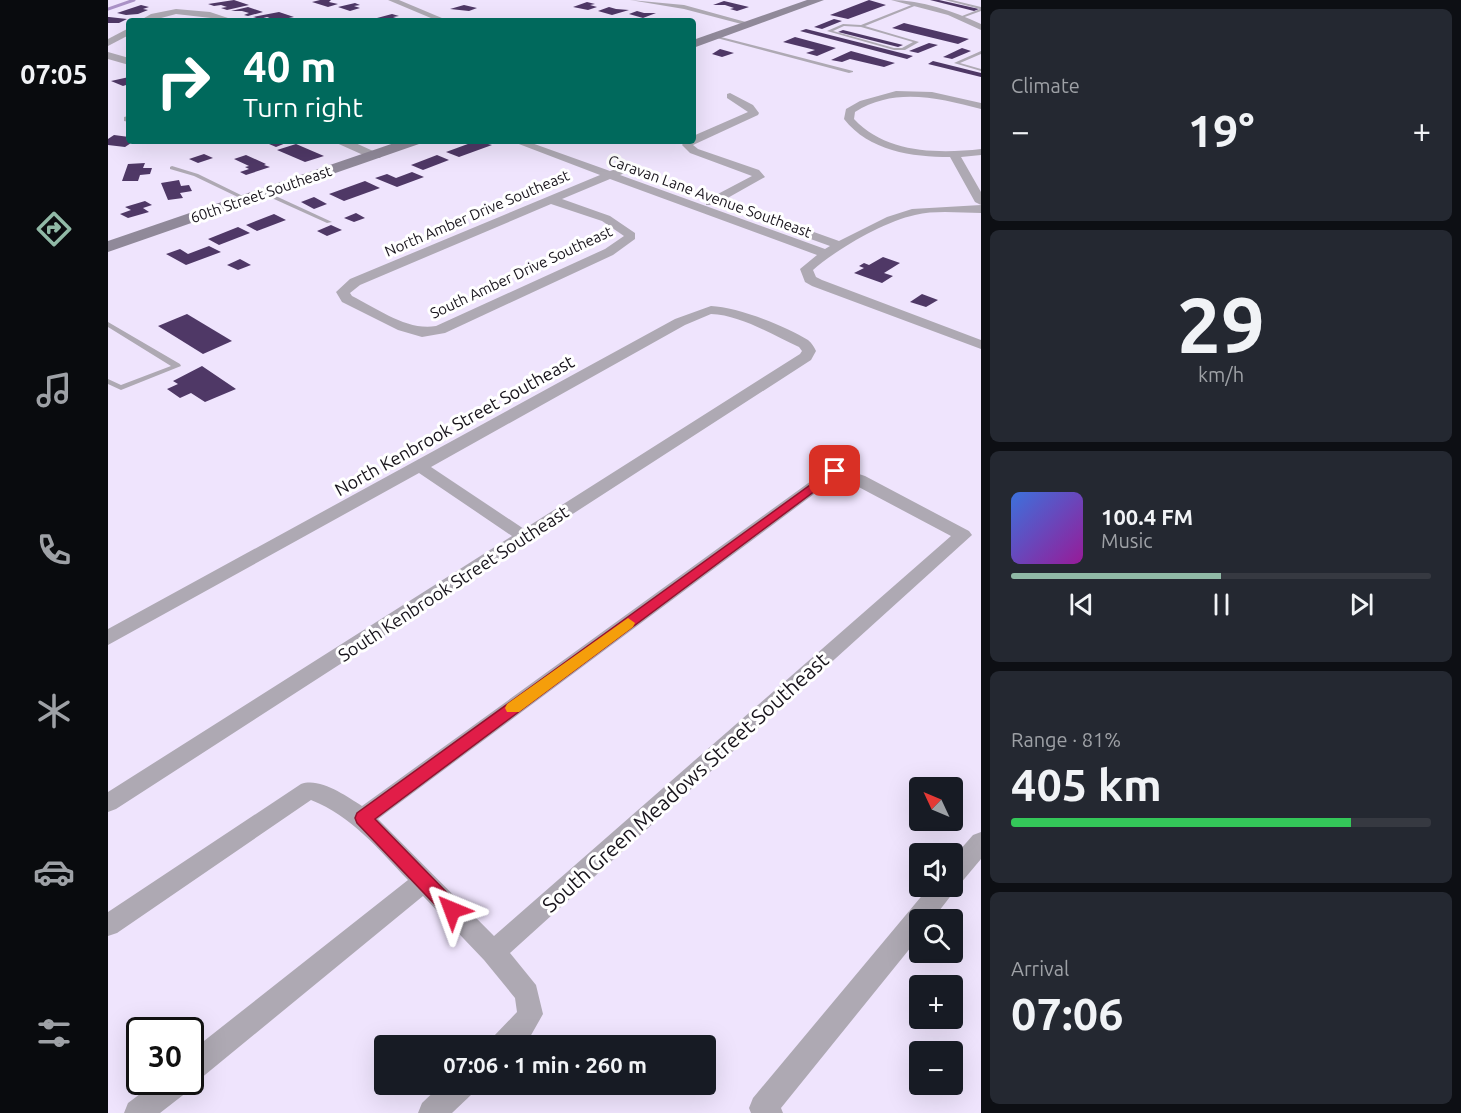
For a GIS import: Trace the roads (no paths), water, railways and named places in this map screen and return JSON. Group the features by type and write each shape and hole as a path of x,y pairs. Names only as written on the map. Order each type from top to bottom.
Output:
{"main road":[{"path":"696,43 818,0"},
{"name":"60th Street Southeast","path":"108,247 406,144"}],"street":[{"path":"392,0 437,18"},
{"path":"634,0 684,7 749,24"},
{"path":"895,0 963,17 981,27"},
{"path":"149,18 160,13 180,10 198,11 222,18"},
{"path":"108,43 126,33"},
{"path":"108,55 126,61"},
{"path":"696,138 754,113 750,107 736,102 730,96"},
{"path":"981,106 949,98 890,96 859,104 850,111 849,119 864,136 899,148 954,155 981,152"},
{"path":"347,144 375,155"},
{"name":"Caravan Lane Avenue Southeast","path":"524,144 826,254"},
{"name":"Caravan Lane Avenue Southeast","path":"555,144 842,246"},
{"path":"688,144 694,151 758,174 759,177 750,184 699,208"},
{"path":"954,155 981,202"},
{"name":"North Amber Drive Southeast","path":"422,333 403,327 347,299 344,292 355,282 374,273 625,169"},
{"name":"South Amber Drive Southeast","path":"422,333 440,330 609,252 631,236 626,229 552,200"},
{"path":"981,209 919,211 904,214 826,254 806,268 807,274 817,283 981,345"},
{"name":"North Kenbrook Street Southeast","path":"108,638 680,322 711,310 728,312 805,344 809,351 806,357 798,362"},
{"name":"South Kenbrook Street Southeast","path":"108,803 798,362"},
{"path":"419,466 525,537"},
{"name":"South Green Meadows Street Southeast","path":"363,818 835,471 859,480 963,535 493,952"},
{"path":"108,926 309,790 335,800 363,818 493,952 527,993 530,1014 514,1035"},
{"path":"963,864 981,842"},
{"path":"204,1059 424,881"},
{"path":"766,1110 936,897"},
{"path":"138,1113 161,1095"},
{"path":"432,1113 451,1095"}],"lane":[{"path":"947,0 981,9"},
{"path":"861,26 917,42 903,49 894,49 829,31 843,25 861,26 915,5"},
{"path":"963,17 981,9"},
{"path":"715,36 852,72"},
{"path":"981,52 956,63 981,70"},
{"path":"172,168 196,175 246,199"},
{"path":"265,193 329,222"},
{"path":"108,324 177,366 121,388 108,381"}],"waterway":[{"path":"108,9 134,0"}]}
